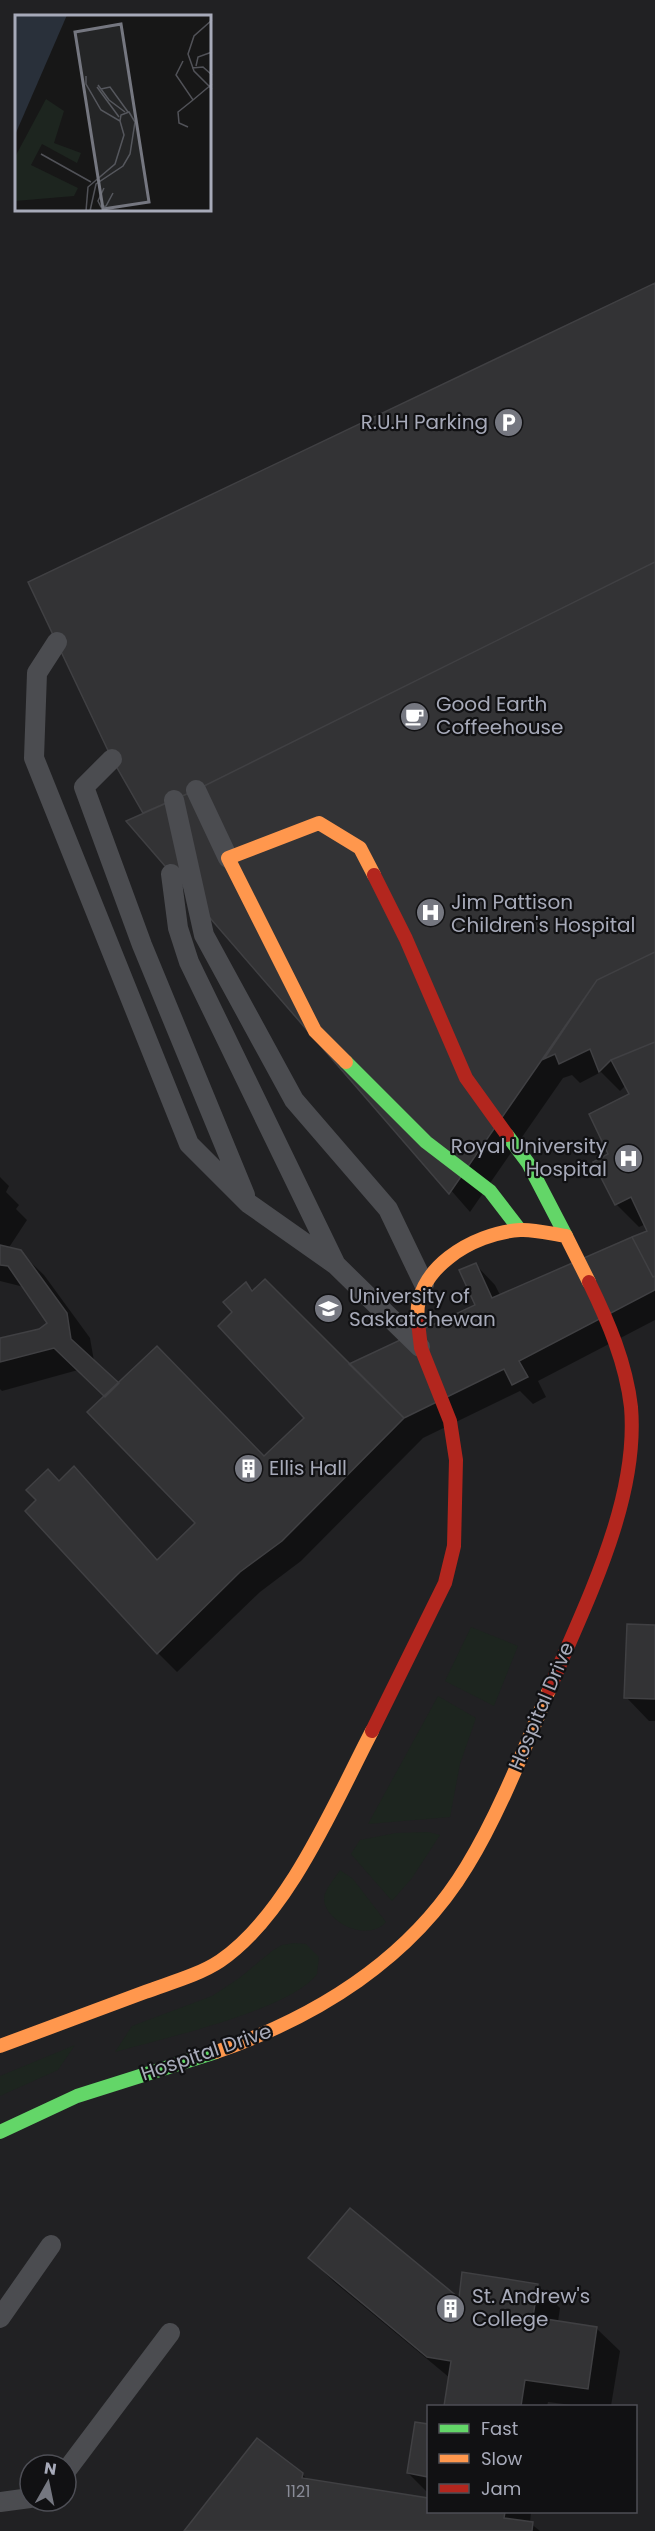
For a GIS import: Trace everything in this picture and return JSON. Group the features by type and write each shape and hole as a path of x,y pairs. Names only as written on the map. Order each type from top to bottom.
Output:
{"street":[{"name":"Hospital Drive","path":"0,2132 48,2107 213,2053 293,2021 363,1978 408,1936 461,1876 531,1737 607,1548 629,1474 632,1432 630,1401 619,1350 604,1308 528,1163 466,1078 406,939 360,848 319,823 228,858"},
{"path":"228,858 315,1031 426,1142 490,1191 520,1230"},
{"path":"0,2046 172,1982 220,1960 255,1930 280,1899 321,1829 406,1666 445,1583 454,1546 456,1460 450,1421 421,1348 416,1307 423,1284 448,1258 472,1242 520,1230 566,1236"}],"lane":[{"path":"57,642 37,673 34,758 189,1144 248,1203 336,1265 421,1348"},
{"path":"112,759 84,787 142,945 248,1203"},
{"path":"196,790 228,858"},
{"path":"174,800 204,935 294,1100 388,1209 423,1284"},
{"path":"171,874 178,928 189,962 336,1265"},
{"path":"0,2318 51,2245"},
{"path":"78,2455 170,2333"},
{"path":"0,2502 18,2500"}],"shaded area":[{"name":"University of Saskatchewan","path":"0,0 655,0 655,2531 0,2531"},
{"path":"471,1627 518,1646 494,1706 445,1681"},
{"path":"438,1696 476,1718 460,1764 450,1817 368,1824"},
{"path":"428,1832 440,1835 412,1878 392,1901 351,1854 360,1840 396,1833"},
{"path":"340,1870 353,1879 386,1922 368,1931 357,1930 338,1921 330,1914 324,1898 328,1887"},
{"path":"306,1944 319,1957 317,1974 303,1987 281,2000 224,2022 115,2052 132,2026 212,1996 238,1979 272,1951 282,1945"},
{"path":"75,2045 58,2070 0,2096 0,2076"}],"building":[{"name":"R.U.H Parking","path":"655,283 655,562 196,790 143,813 112,759 28,582"},
{"name":"Jim Pattison Children's Hospital","path":"655,562 655,952 597,980 449,1194 126,821 196,790"},
{"path":"655,952 655,1042 611,1060 599,1072 590,1049 559,1064 555,1054 544,1059 597,980"},
{"name":"Royal University Hospital","path":"655,1042 655,1276 653,1277 632,1237 647,1231 631,1197 615,1205 593,1162 608,1154 589,1114 629,1094 611,1060"},
{"path":"632,1237 653,1277 655,1276 655,1290 519,1361 528,1377 512,1385 504,1369 404,1418 349,1364 475,1305 459,1270 476,1263 492,1298"},
{"path":"0,1245 21,1250 67,1313 71,1339 119,1383 105,1397 54,1348 0,1362 0,1338 39,1329 47,1323 8,1266 0,1265"},
{"name":"Ellis Hall","path":"265,1279 404,1418 282,1541 240,1572 157,1654 25,1511 36,1500 26,1490 48,1469 59,1481 74,1466 157,1560 195,1523 87,1412 157,1346 264,1456 304,1418 218,1326 232,1312 223,1302 246,1282 252,1291"},
{"path":"627,1624 655,1625 655,1699 624,1698"},
{"name":"St. Andrew's College","path":"350,2208 459,2298 462,2272 538,2284 533,2317 597,2327 588,2389 525,2380 521,2405 444,2405 451,2361 427,2357 308,2258"},
{"path":"415,2422 427,2424 427,2477 407,2473"},
{"path":"257,2438 303,2473 302,2478 427,2498 427,2513 505,2513 504,2518 533,2522 532,2531 184,2531"}],"traffic: fast":[{"path":"346,1062 426,1142 490,1191 520,1230"},
{"path":"507,1135 528,1163 566,1236"},
{"path":"0,2132 77,2096 216,2052"}],"traffic: slow":[{"path":"346,1062 315,1031 228,858 319,823 360,848 374,875"},
{"path":"418,1322 418,1303 424,1286 435,1271 465,1247 483,1238 502,1233 525,1230 566,1236 589,1282"},
{"path":"216,2052 253,2038 325,2002 358,1981 418,1929 444,1899 479,1846 511,1780 549,1690"},
{"path":"0,2046 193,1975 220,1961 245,1941 267,1916 308,1855 372,1731"}],"traffic: jam":[{"path":"374,875 406,939 466,1078 507,1135"},
{"path":"549,1690 606,1552 627,1479 631,1443 631,1407 621,1358 589,1282"},
{"path":"372,1731 445,1583 454,1546 456,1460 450,1421 421,1348 418,1322"}],"place":[{"name":"R.U.H Parking","path":"509,422"},
{"name":"Good Earth Coffeehouse","path":"415,716"},
{"name":"Jim Pattison Children's Hospital","path":"430,913"},
{"name":"Royal University Hospital","path":"628,1158"},
{"name":"University of Saskatchewan","path":"328,1308"},
{"name":"Ellis Hall","path":"248,1468"},
{"name":"St. Andrew's College","path":"451,2308"}]}
